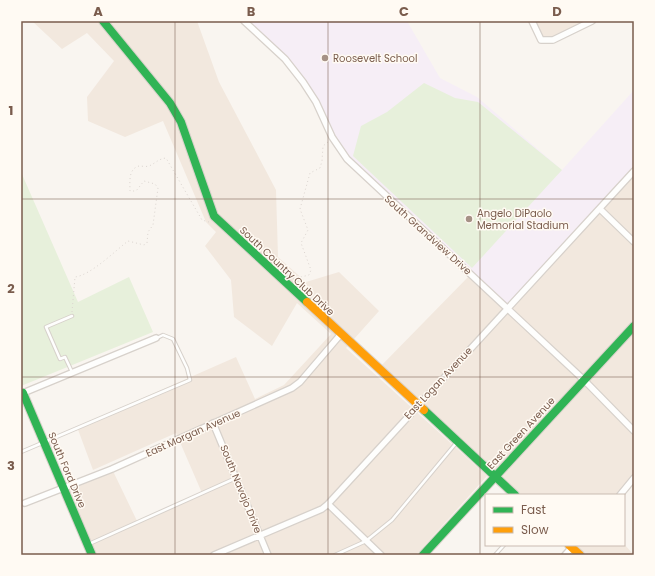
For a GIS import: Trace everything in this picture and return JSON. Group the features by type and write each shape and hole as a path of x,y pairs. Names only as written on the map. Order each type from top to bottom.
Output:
{"main road":[{"name":"South Country Club Drive","path":"103,21 170,103 181,122 214,216 514,494"},
{"name":"East Green Avenue","path":"424,555 634,326"},
{"name":"South Ford Drive","path":"22,393 92,555"},
{"path":"572,546 580,555"}],"street":[{"name":"South Grandview Drive","path":"244,21 290,64 316,102 332,137 347,159 366,179 508,308 584,380 634,431"},
{"path":"532,21 541,40 552,40 592,21"},
{"name":"East Logan Avenue","path":"214,555 322,509 328,504 634,171"},
{"path":"600,208 634,242"},
{"name":"East Morgan Avenue","path":"25,503 112,469 292,388 300,382 341,334"},
{"path":"22,393 156,338"},
{"name":"South Navajo Drive","path":"213,423 268,555"},
{"path":"621,494 634,478"},
{"path":"328,504 381,555"},
{"path":"565,555 572,546"}],"lane":[{"path":"72,316 46,327 60,359 65,357 72,373"},
{"path":"21,452 190,380 187,368 173,339 163,335 156,338"},
{"path":"335,555 366,541 392,520 458,442"},
{"path":"88,544 237,478"},
{"path":"495,555 503,546"}],"path":[{"path":"282,280 309,275 311,270 301,243 308,230 300,209 310,173 320,168 323,146 332,137"},
{"path":"72,316 75,277 80,277 128,241 144,245 147,243 148,232 153,225 158,188 155,184 144,181 136,191 130,191 130,176 132,170 139,166 148,166 159,159 166,158 202,220 210,222"}],"shaded area":[{"path":"32,21 197,21 219,82 276,190 278,257 306,282 339,272 379,311 346,348 487,476 416,555 92,555 63,487 112,469 138,523 202,493 176,433 93,470 77,427 236,357 255,399 284,385 331,334 297,303 272,346 234,317 231,280 205,246 216,232 206,222 163,121 125,137 88,121 87,97 114,61 87,33 62,49"},
{"path":"244,21 407,21 440,78 477,97 562,170 634,90 634,171 508,308 347,160 316,102 285,59"},
{"path":"532,21 592,21 556,38 541,40"},
{"path":"634,171 634,480 621,494 514,494 378,369 471,274"},
{"path":"625,545 634,555 580,555 570,546"}],"green space":[{"name":"Angelo DiPaolo Memorial Stadium","path":"424,83 455,98 478,102 562,170 472,268 353,156 361,126 387,112"},
{"path":"21,172 78,302 129,277 153,332 21,386"}],"traffic: fast":[{"path":"103,21 170,103 181,122 214,216 307,302"},
{"path":"423,555 634,326"},
{"path":"21,394 23,393 92,555"},
{"path":"424,410 514,494"}],"traffic: slow":[{"path":"307,302 424,410"},
{"path":"570,546 580,555"}],"place":[{"name":"Roosevelt School","path":"325,58"},
{"name":"Angelo DiPaolo Memorial Stadium","path":"469,219"}]}
